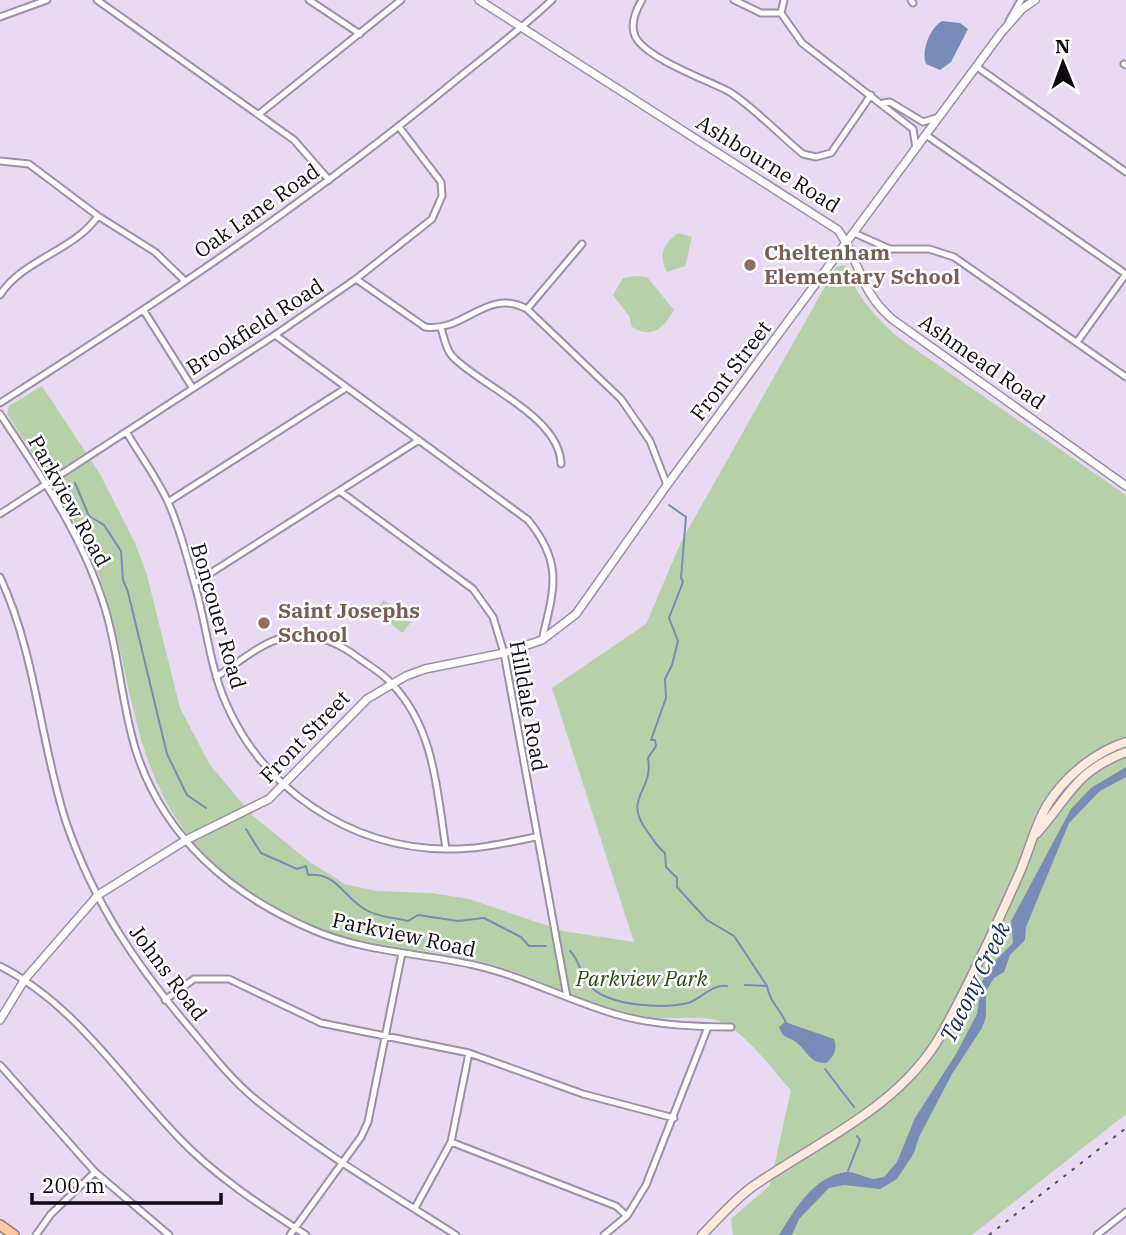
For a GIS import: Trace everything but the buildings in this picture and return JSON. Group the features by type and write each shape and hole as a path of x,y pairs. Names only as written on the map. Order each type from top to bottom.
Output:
{"highway":[{"path":"0,1225 14,1235"}],"main road":[{"path":"702,1235 750,1189 876,1108 912,1074 940,1036 1035,835 1039,820 1068,779 1112,747 1126,742"},
{"path":"1035,835 1073,785 1096,767 1126,752"}],"street":[{"path":"0,17 47,0"},
{"path":"97,0 294,140 329,180"},
{"path":"309,0 360,34"},
{"path":"258,114 401,0"},
{"name":"Ashbourne Road","path":"479,0 828,222 847,242 1007,24 1035,0"},
{"name":"Oak Lane Road","path":"0,403 145,311 329,180 521,28 551,0"},
{"path":"642,0 634,17 633,27 642,45 688,74 730,92 803,154 816,157 831,153 871,94"},
{"path":"734,0 761,13 781,13"},
{"path":"784,0 781,13 802,43 883,103 884,108 913,129 916,149"},
{"path":"1007,24 1021,0"},
{"path":"977,67 1126,172"},
{"path":"883,103 890,102 923,122 941,115"},
{"name":"Brookfield Road","path":"0,514 45,482 127,433 192,387 275,335 356,279 432,219 440,204 441,182 398,127"},
{"path":"926,135 1126,274 1077,342"},
{"path":"0,161 29,164 98,216 155,252 186,281"},
{"path":"0,295 13,279 85,233 98,216"},
{"path":"854,233 890,249 929,248 946,253 1126,377"},
{"name":"Front Street","path":"0,1020 25,979 98,895 186,840 249,810 283,787 350,714 392,683 448,662 504,653 542,640 576,614 667,485 847,242"},
{"name":"Ashmead Road","path":"847,242 862,281 874,301 892,319 1126,485"},
{"path":"527,309 582,244"},
{"path":"356,279 416,324 442,328 490,303 512,303 527,309 621,399 650,441 667,485"},
{"path":"145,311 192,387"},
{"path":"442,328 454,359 534,419 561,452 561,464"},
{"path":"275,335 528,520 546,542 554,580 542,640"},
{"path":"168,502 346,388"},
{"name":"Parkview Road","path":"0,414 45,482 77,539 105,607 140,761 163,810 186,840 223,879 259,903 327,936 485,968 636,1020 731,1027"},
{"name":"Boncouer Road","path":"127,433 168,502 195,583 216,677 236,724 283,787 319,811 366,834 407,845 469,849 536,837"},
{"path":"195,583 419,440"},
{"name":"Hilldale Road","path":"341,492 473,589 493,617 504,653 567,998"},
{"name":"Johns Road","path":"0,578 24,645 60,800 79,858 120,940 165,1000 255,1099 343,1163 456,1235"},
{"path":"216,677 265,645 283,638 298,636 326,640 347,649 392,683 412,710 426,738 446,849"},
{"path":"290,1235 343,1163 368,1122 402,953"},
{"path":"0,966 25,979 79,1024 182,1142 306,1235"},
{"path":"165,1000 194,979 229,979 321,1023 469,1053 583,1094 674,1118"},
{"path":"604,1235 627,1216 646,1185 708,1027"},
{"path":"415,1209 451,1142 469,1053"},
{"path":"0,1065 95,1172 169,1235"},
{"path":"451,1142 616,1206 627,1216"},
{"path":"36,1235 51,1214 95,1172"},
{"path":"1097,1235 1126,1212"}],"green space":[{"path":"678,233 692,237 685,266 667,272 663,260 664,250"},
{"name":"Parkview Park","path":"845,265 867,305 899,338 1126,495 1126,1114 972,1235 733,1235 731,1219 770,1185 791,1090 737,1032 716,1020 655,1018 628,1013 472,959 339,935 274,906 227,876 186,833 165,799 149,763 138,727 111,612 98,573 80,531 7,414 9,406 42,386 100,474 135,543 147,575 180,708 210,765 253,816 311,863 345,884 376,891 431,893 469,899 563,931 634,942 552,688 646,624 681,542 836,267"},
{"path":"647,277 674,310 661,327 651,332 632,327 629,316 613,295 623,278"},
{"path":"384,600 411,622 402,633 375,610"}],"water":[{"path":"942,21 960,23 968,29 951,62 940,70 926,64 925,53 930,34"},
{"path":"1126,767 1126,777 1100,791 1069,823 1026,927 1025,940 1010,955 1004,972 994,978 986,991 986,1017 982,1028 952,1074 919,1137 914,1153 897,1179 880,1189 844,1185 829,1188 799,1219 792,1235 779,1235 806,1196 824,1180 846,1172 874,1179 884,1177 897,1162 915,1118 956,1054 977,1014 982,981 992,969 992,964 1013,943 1011,921 1071,809 1091,788"},
{"path":"785,1022 834,1039 835,1049 831,1058 826,1063 820,1063 811,1058 797,1043 782,1034 779,1027"}],"waterway":[{"path":"75,483 89,516 104,525 121,551 123,580 167,754 187,795 206,808"},
{"path":"669,505 686,517 681,578 683,582 669,618 678,641 665,679 666,698 651,740 655,740 656,746 648,758 649,770 637,810 647,831 665,853 666,867 677,878 677,887 707,920 734,936 767,986"},
{"path":"246,829 261,853 297,869 306,866 308,875 318,875 333,881 358,905 370,912 408,921 418,915 458,921 484,918 521,937 529,946 546,946"},
{"path":"570,951 592,988 624,1002 652,1006 677,1005 693,1001 716,987 727,986"},
{"path":"745,985 767,986 770,997 786,1023"},
{"path":"825,1069 854,1107"},
{"path":"848,1171 860,1140 857,1136"}],"railway":[{"path":"989,1235 1126,1128"}],"place":[{"name":"Cheltenham Elementary School","path":"750,265"},
{"name":"Saint Josephs School","path":"264,623"}],"water label":[{"name":"Tacony Creek","path":"975,982"}]}
